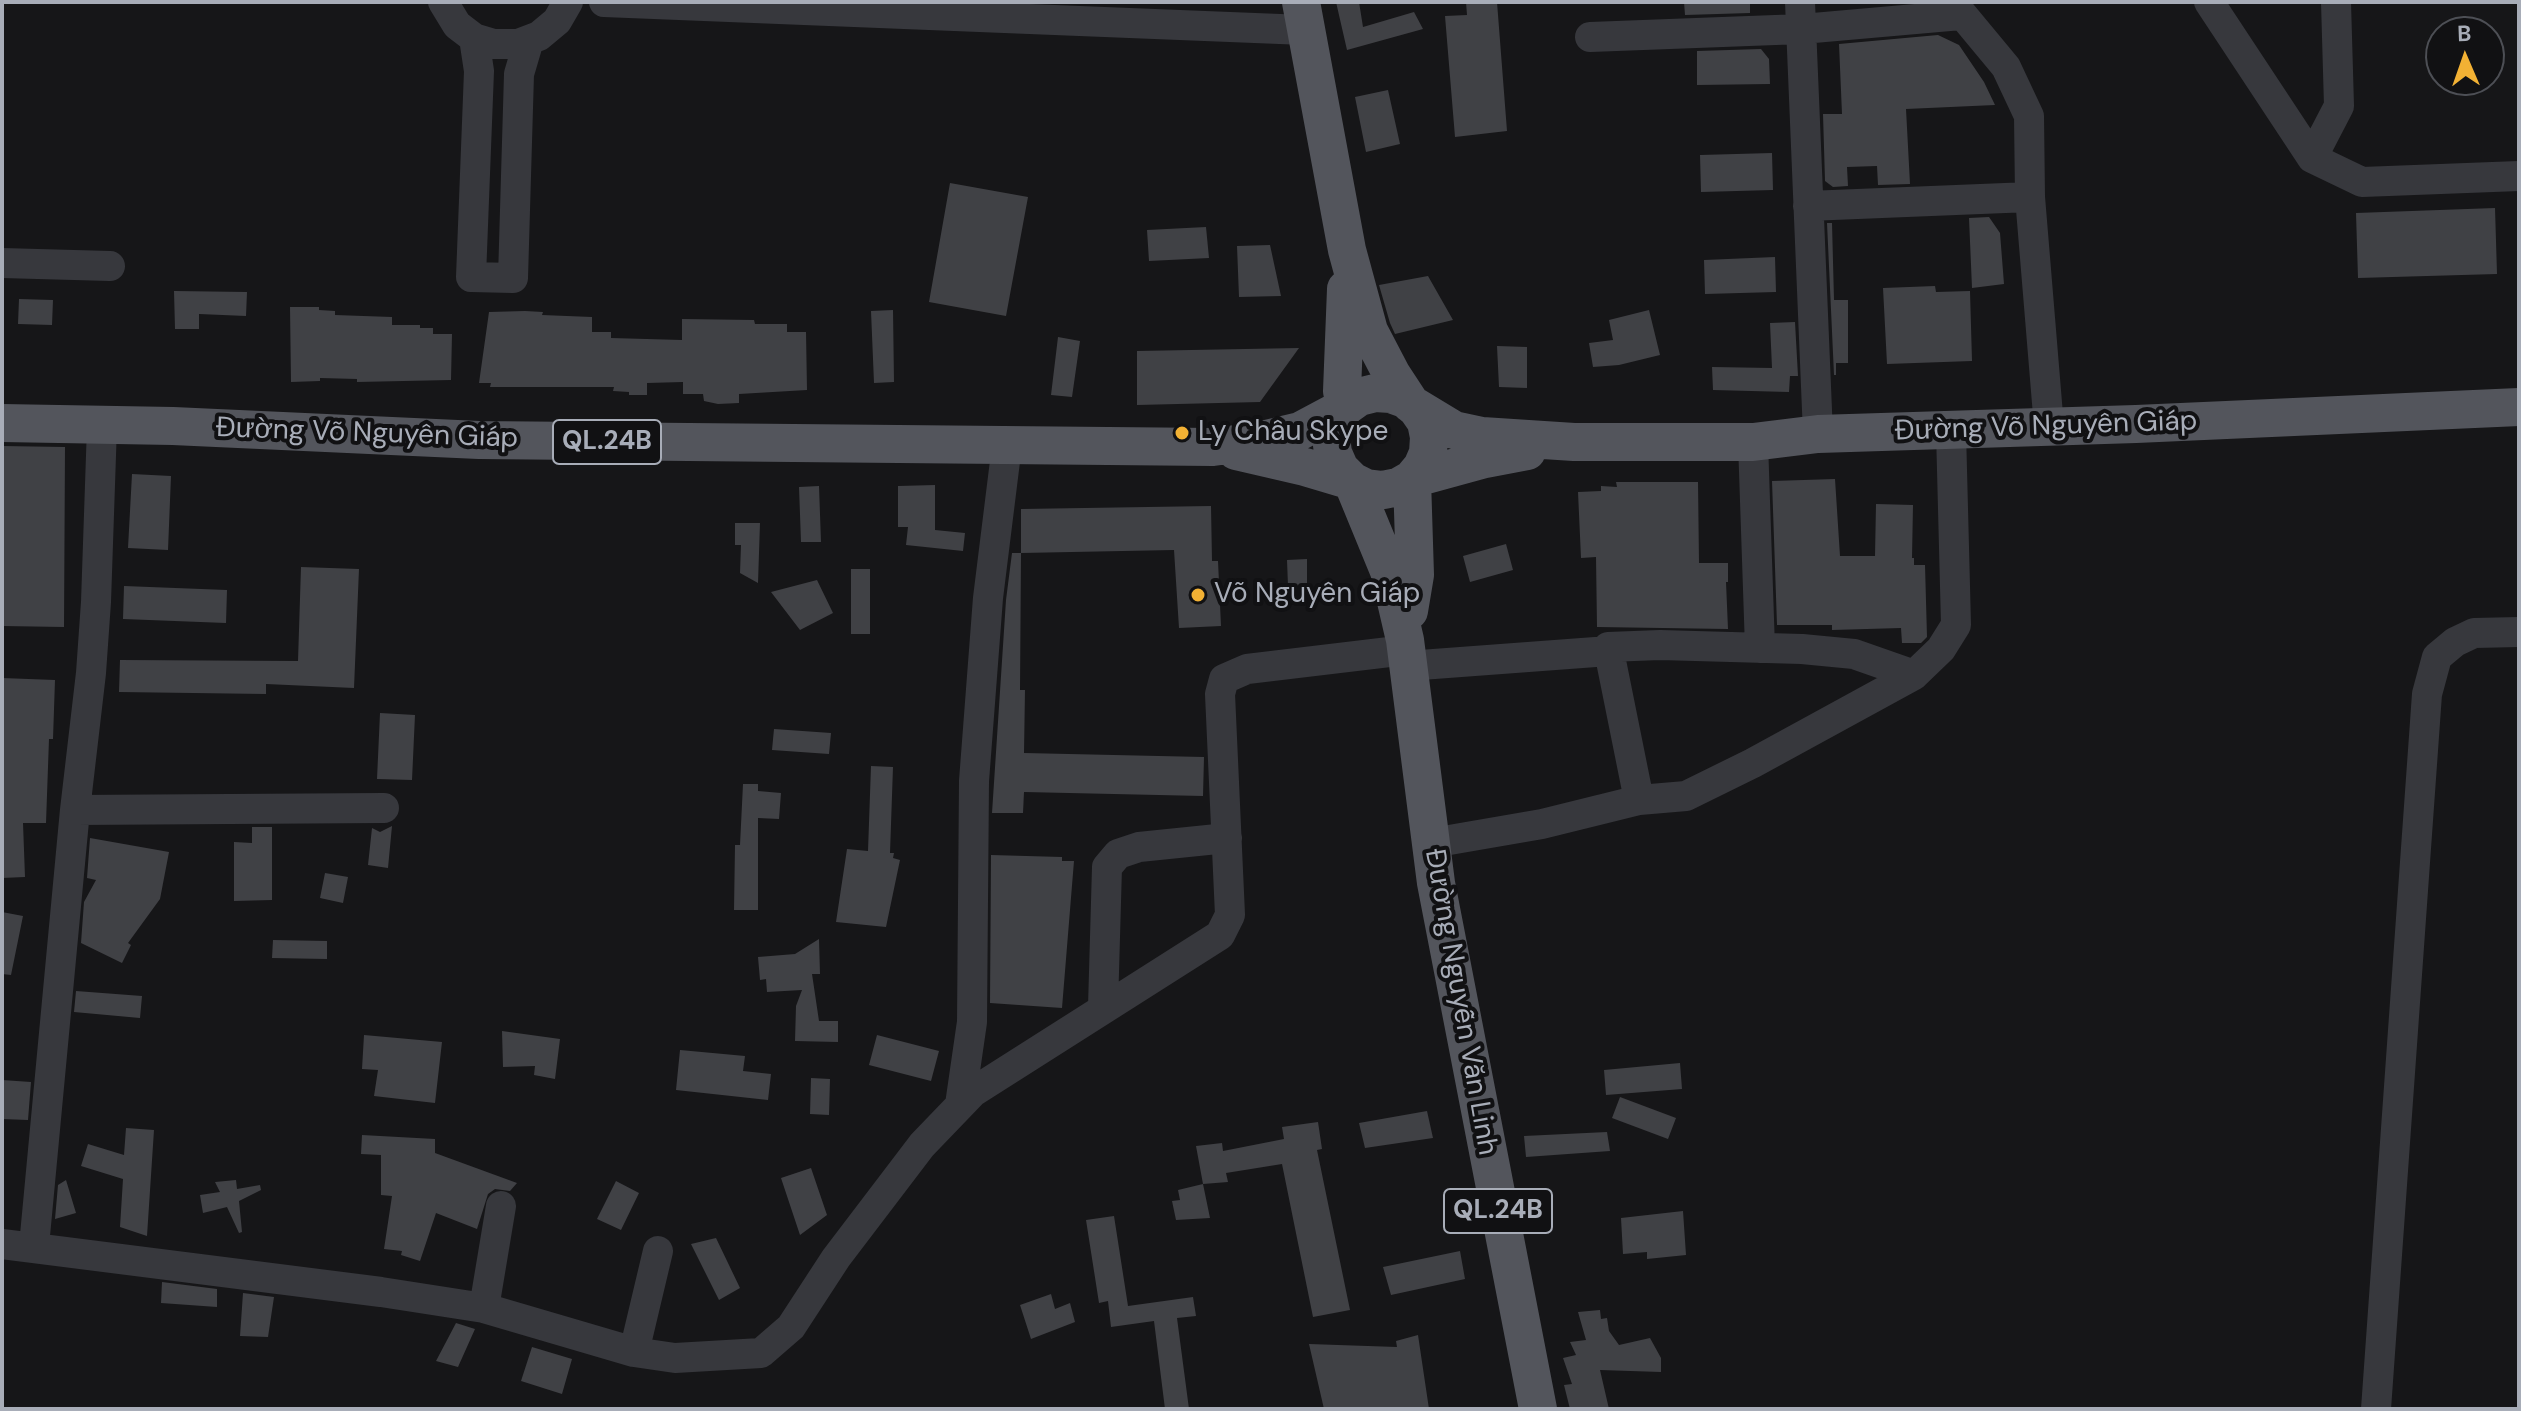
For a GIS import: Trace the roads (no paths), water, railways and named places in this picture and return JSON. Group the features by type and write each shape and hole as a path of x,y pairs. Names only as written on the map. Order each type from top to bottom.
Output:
{"main road":[{"path":"1303,16 1347,250 1369,331 1411,404"},
{"path":"1347,250 1342,391 1345,407 1359,397 1375,393 1391,394 1411,404"},
{"name":"Đường Võ Nguyên Giáp","path":"1411,404 1454,430 1482,436 1574,442 1753,442 1818,434 2519,407"},
{"name":"QL.24B","path":"1411,404 1426,422 1429,437 1428,453 1412,479"},
{"name":"Đường Võ Nguyên Giáp","path":"2,423 173,426 479,440 1213,447 1300,431 1345,407"},
{"name":"QL.24B","path":"1345,407 1336,421 1332,445 1340,469 1352,481"},
{"name":"Đường Võ Nguyên Giáp","path":"1412,479 1485,459 1574,442"},
{"name":"Đường Võ Nguyên Giáp","path":"1213,447 1271,458 1352,481"},
{"path":"1352,481 1366,488 1383,490 1398,487 1412,479"},
{"name":"Đường Nguyễn Văn Linh","path":"1406,652 1415,575 1412,479"},
{"name":"Đường Nguyễn Văn Linh","path":"1352,481 1389,571 1406,652 1436,883 1538,1409"}],"street":[{"path":"443,2 457,25 474,38 494,44 518,44 539,36 563,12 590,2"},
{"path":"604,2 1303,16"},
{"path":"2209,2 2312,158 2362,182 2519,176"},
{"path":"2312,158 2339,106 2336,2"},
{"path":"1590,37 1801,16 1956,9 2006,67 2029,116 2030,197 2049,427"},
{"path":"1801,16 1818,434"},
{"path":"474,38 479,71 471,277 513,278 519,74 529,40"},
{"path":"1808,206 2030,197"},
{"path":"2,263 110,266"},
{"path":"34,1246 96,602 102,426"},
{"path":"1432,843 1542,824 1639,800 1686,796 1914,675 1941,649 1956,625 1951,431"},
{"path":"1753,442 1760,648"},
{"path":"960,1105 972,1022 974,781 988,598 1007,445"},
{"path":"2376,1409 2427,694 2437,657 2455,642 2474,633 2519,632"},
{"path":"1639,800 1608,647 1660,645 1854,654 1914,675"},
{"path":"2,1244 484,1308 634,1352 675,1358 761,1353 791,1327 836,1258 913,1158 973,1092 1220,935 1230,915 1220,694 1224,679 1247,669 1406,652 1609,651"},
{"path":"75,810 384,808"},
{"path":"1103,1007 1107,867 1118,854 1139,847 1227,838"},
{"path":"484,1308 501,1206"},
{"path":"634,1352 658,1251"}],"place":[{"name":"Ly Châu Skype","path":"1182,433"},
{"name":"Võ Nguyên Giáp","path":"1198,595"}]}
